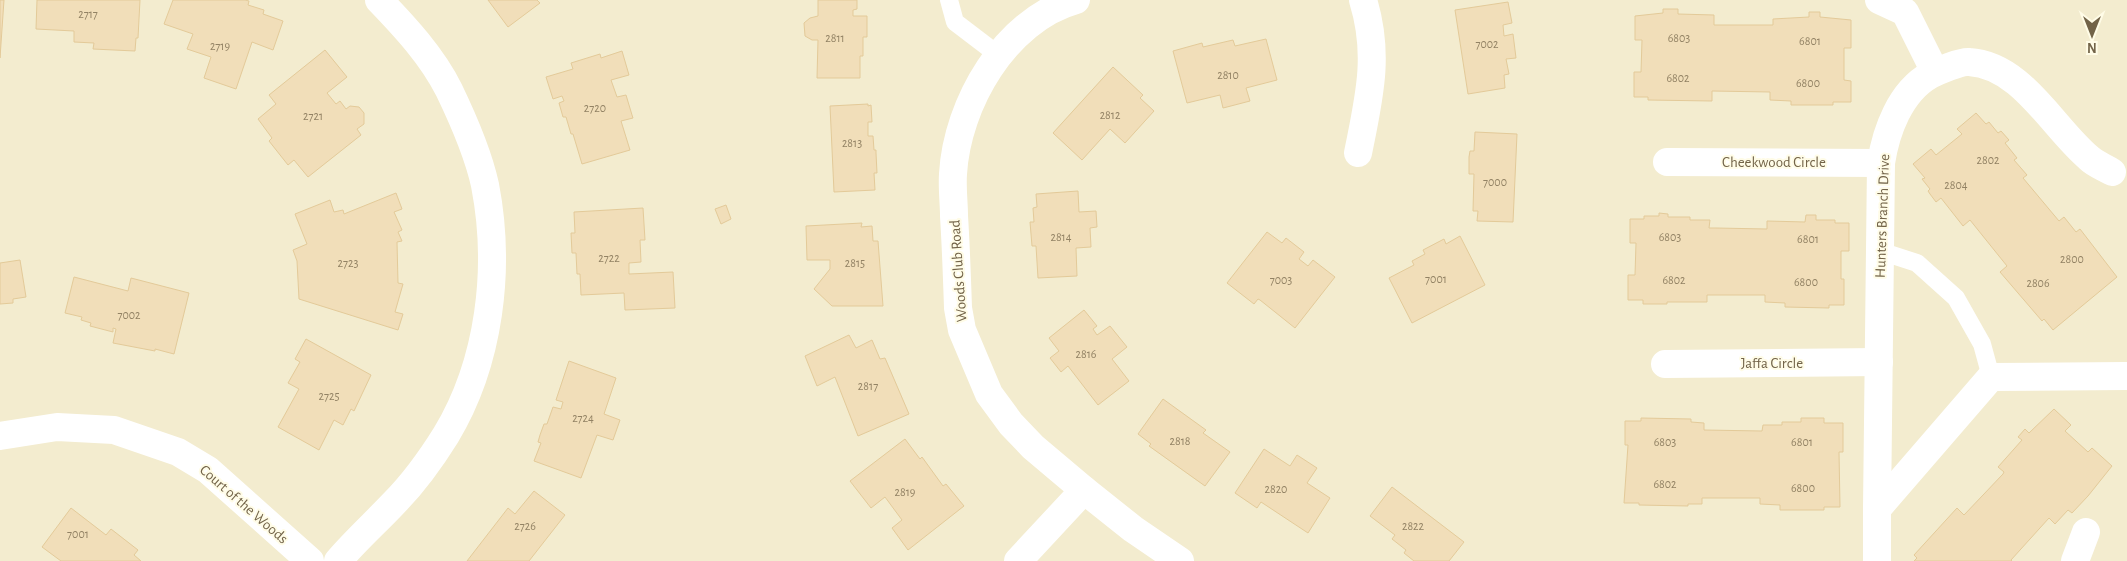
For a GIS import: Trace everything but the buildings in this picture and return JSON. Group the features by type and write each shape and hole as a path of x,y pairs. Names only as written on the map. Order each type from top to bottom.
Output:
{"street":[{"path":"338,561 395,502 426,466 446,434 463,401 477,363 487,323 492,251 490,216 484,184 471,143 448,89 425,52 380,0"},
{"name":"Woods Club Road","path":"1076,0 1046,6 997,54 966,113 957,145 952,174 958,308 962,330 989,394 1011,424 1033,447 1084,490 1133,529 1180,561"},
{"path":"1358,153 1371,88 1372,44 1363,0"},
{"path":"1879,0 1905,12 1935,72"},
{"name":"Hunters Branch Drive","path":"1877,561 1881,163 1892,122 1908,92 1923,79 1935,72 1968,61 1992,66 2017,81 2090,159 2112,172"},
{"name":"Cheekwood Circle","path":"1667,162 1881,163"},
{"name":"Jaffa Circle","path":"1665,364 1879,362"},
{"path":"1877,509 1990,377 2127,376"},
{"name":"Court of the Woods","path":"0,436 58,427 114,430 178,452 208,470 310,561"},
{"path":"1018,561 1084,490"},
{"path":"2074,561 2086,532"}],"lane":[{"path":"949,0 955,22 997,54"},
{"path":"1880,251 1918,263 1956,298 1982,344 1990,377"}],"shaded area":[{"path":"0,0 2127,0 2127,561 0,561"}]}
